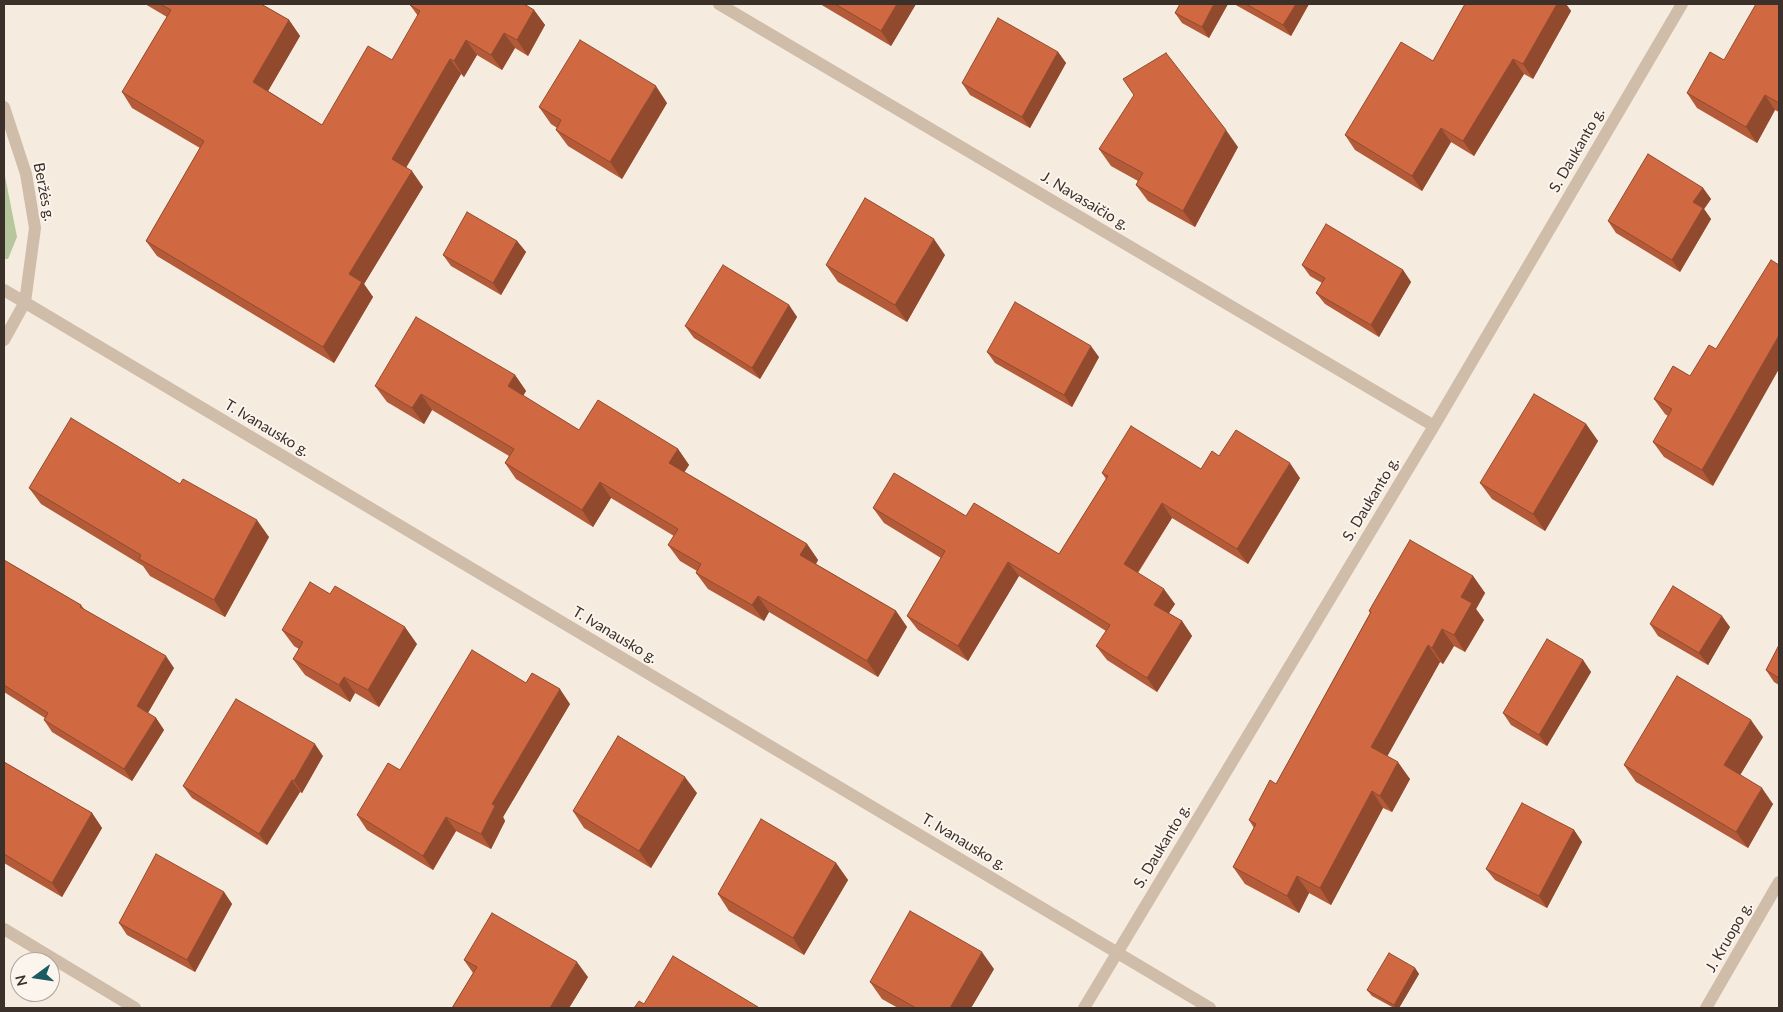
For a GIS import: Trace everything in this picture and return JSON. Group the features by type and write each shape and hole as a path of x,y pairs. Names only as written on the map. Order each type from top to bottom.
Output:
{"street":[{"name":"J. Navasaičio g.","path":"719,4 1434,426"},
{"name":"S. Daukanto g.","path":"1084,1008 1434,426 1682,4"},
{"name":"Beržės g.","path":"4,107 26,174 35,228 25,302 4,340"},
{"name":"T. Ivanausko g.","path":"4,290 1210,1008"},
{"name":"J. Kruopo g.","path":"1706,1008 1779,882"},
{"path":"4,929 135,1008"}],"green space":[{"path":"4,171 17,237 8,259 4,259"}],"building":[{"path":"160,4 261,4 289,20 253,82 322,125 368,46 392,60 420,11 410,4 524,4 534,10 517,40 504,33 491,55 466,40 454,61 450,59 392,159 412,171 349,274 362,282 323,347 146,241 204,141 122,92 171,10"},
{"path":"835,4 897,4 881,31"},
{"path":"1180,4 1214,4 1202,27 1175,13"},
{"path":"1246,4 1296,4 1283,25"},
{"path":"1465,4 1557,4 1523,64 1513,59 1463,141 1441,128 1412,176 1345,135 1401,42 1433,61"},
{"path":"1756,4 1779,4 1779,103 1765,95 1746,127 1687,93 1710,52 1724,60"},
{"path":"998,18 1058,52 1022,117 962,83"},
{"path":"580,40 656,86 610,162 556,130 561,120 539,107"},
{"path":"1166,53 1226,130 1183,211 1136,185 1143,173 1099,149 1134,95 1123,79"},
{"path":"1648,154 1703,188 1693,202 1703,208 1672,260 1608,221"},
{"path":"865,198 934,239 895,305 826,265"},
{"path":"467,212 517,241 493,283 443,255"},
{"path":"1326,224 1403,270 1371,325 1316,293 1325,278 1302,265"},
{"path":"1771,260 1779,265 1779,335 1702,470 1653,442 1672,409 1654,399 1673,366 1690,376 1709,345 1716,349"},
{"path":"723,265 789,305 752,368 685,326"},
{"path":"1015,302 1091,346 1064,395 987,352"},
{"path":"416,317 515,375 508,386 579,430 598,400 678,449 669,463 807,544 800,555 896,611 867,661 758,596 752,605 696,573 701,564 668,545 678,529 600,482 582,510 505,463 514,449 421,394 412,408 375,386"},
{"path":"1534,394 1586,424 1533,514 1480,483"},
{"path":"71,418 180,484 183,479 257,520 214,600 139,559 141,555 29,488"},
{"path":"1131,426 1201,469 1212,451 1219,456 1236,430 1290,463 1237,549 1162,503 1124,564 1164,589 1154,605 1182,621 1147,678 1096,646 1110,625 1008,562 958,646 907,616 945,551 873,508 894,473 966,516 974,503 1059,554 1108,476 1102,473"},
{"path":"1410,540 1473,576 1461,597 1472,603 1454,635 1442,629 1432,648 1428,645 1371,747 1398,762 1380,796 1372,791 1320,888 1297,876 1287,896 1233,867 1256,824 1249,820 1270,780 1276,784 1371,612 1369,611"},
{"path":"4,560 81,605 80,607 166,656 137,706 156,718 124,769 44,720 48,713 4,685"},
{"path":"310,582 330,594 335,586 405,627 368,690 344,677 339,685 293,659 303,642 282,630"},
{"path":"1673,586 1722,616 1699,653 1650,624"},
{"path":"1547,639 1583,660 1539,735 1503,713"},
{"path":"1779,645 1779,678 1766,670"},
{"path":"472,650 526,683 532,673 560,689 492,804 495,806 481,834 446,817 423,856 357,815 388,763 400,770"},
{"path":"1677,676 1751,720 1724,765 1762,788 1736,832 1624,765"},
{"path":"236,699 315,744 294,781 292,780 259,834 183,786"},
{"path":"618,736 685,777 639,851 573,811"},
{"path":"4,762 92,813 52,883 4,854"},
{"path":"1522,803 1574,830 1539,896 1486,869"},
{"path":"761,819 836,863 793,938 718,894"},
{"path":"156,854 224,892 187,960 119,923"},
{"path":"910,911 982,952 950,1008 916,1008 870,982"},
{"path":"492,913 577,962 550,1008 452,1008 477,967 464,960"},
{"path":"1389,953 1415,968 1394,1005 1367,990"},
{"path":"673,956 758,1008 634,1008 639,1001 644,1004"}]}
